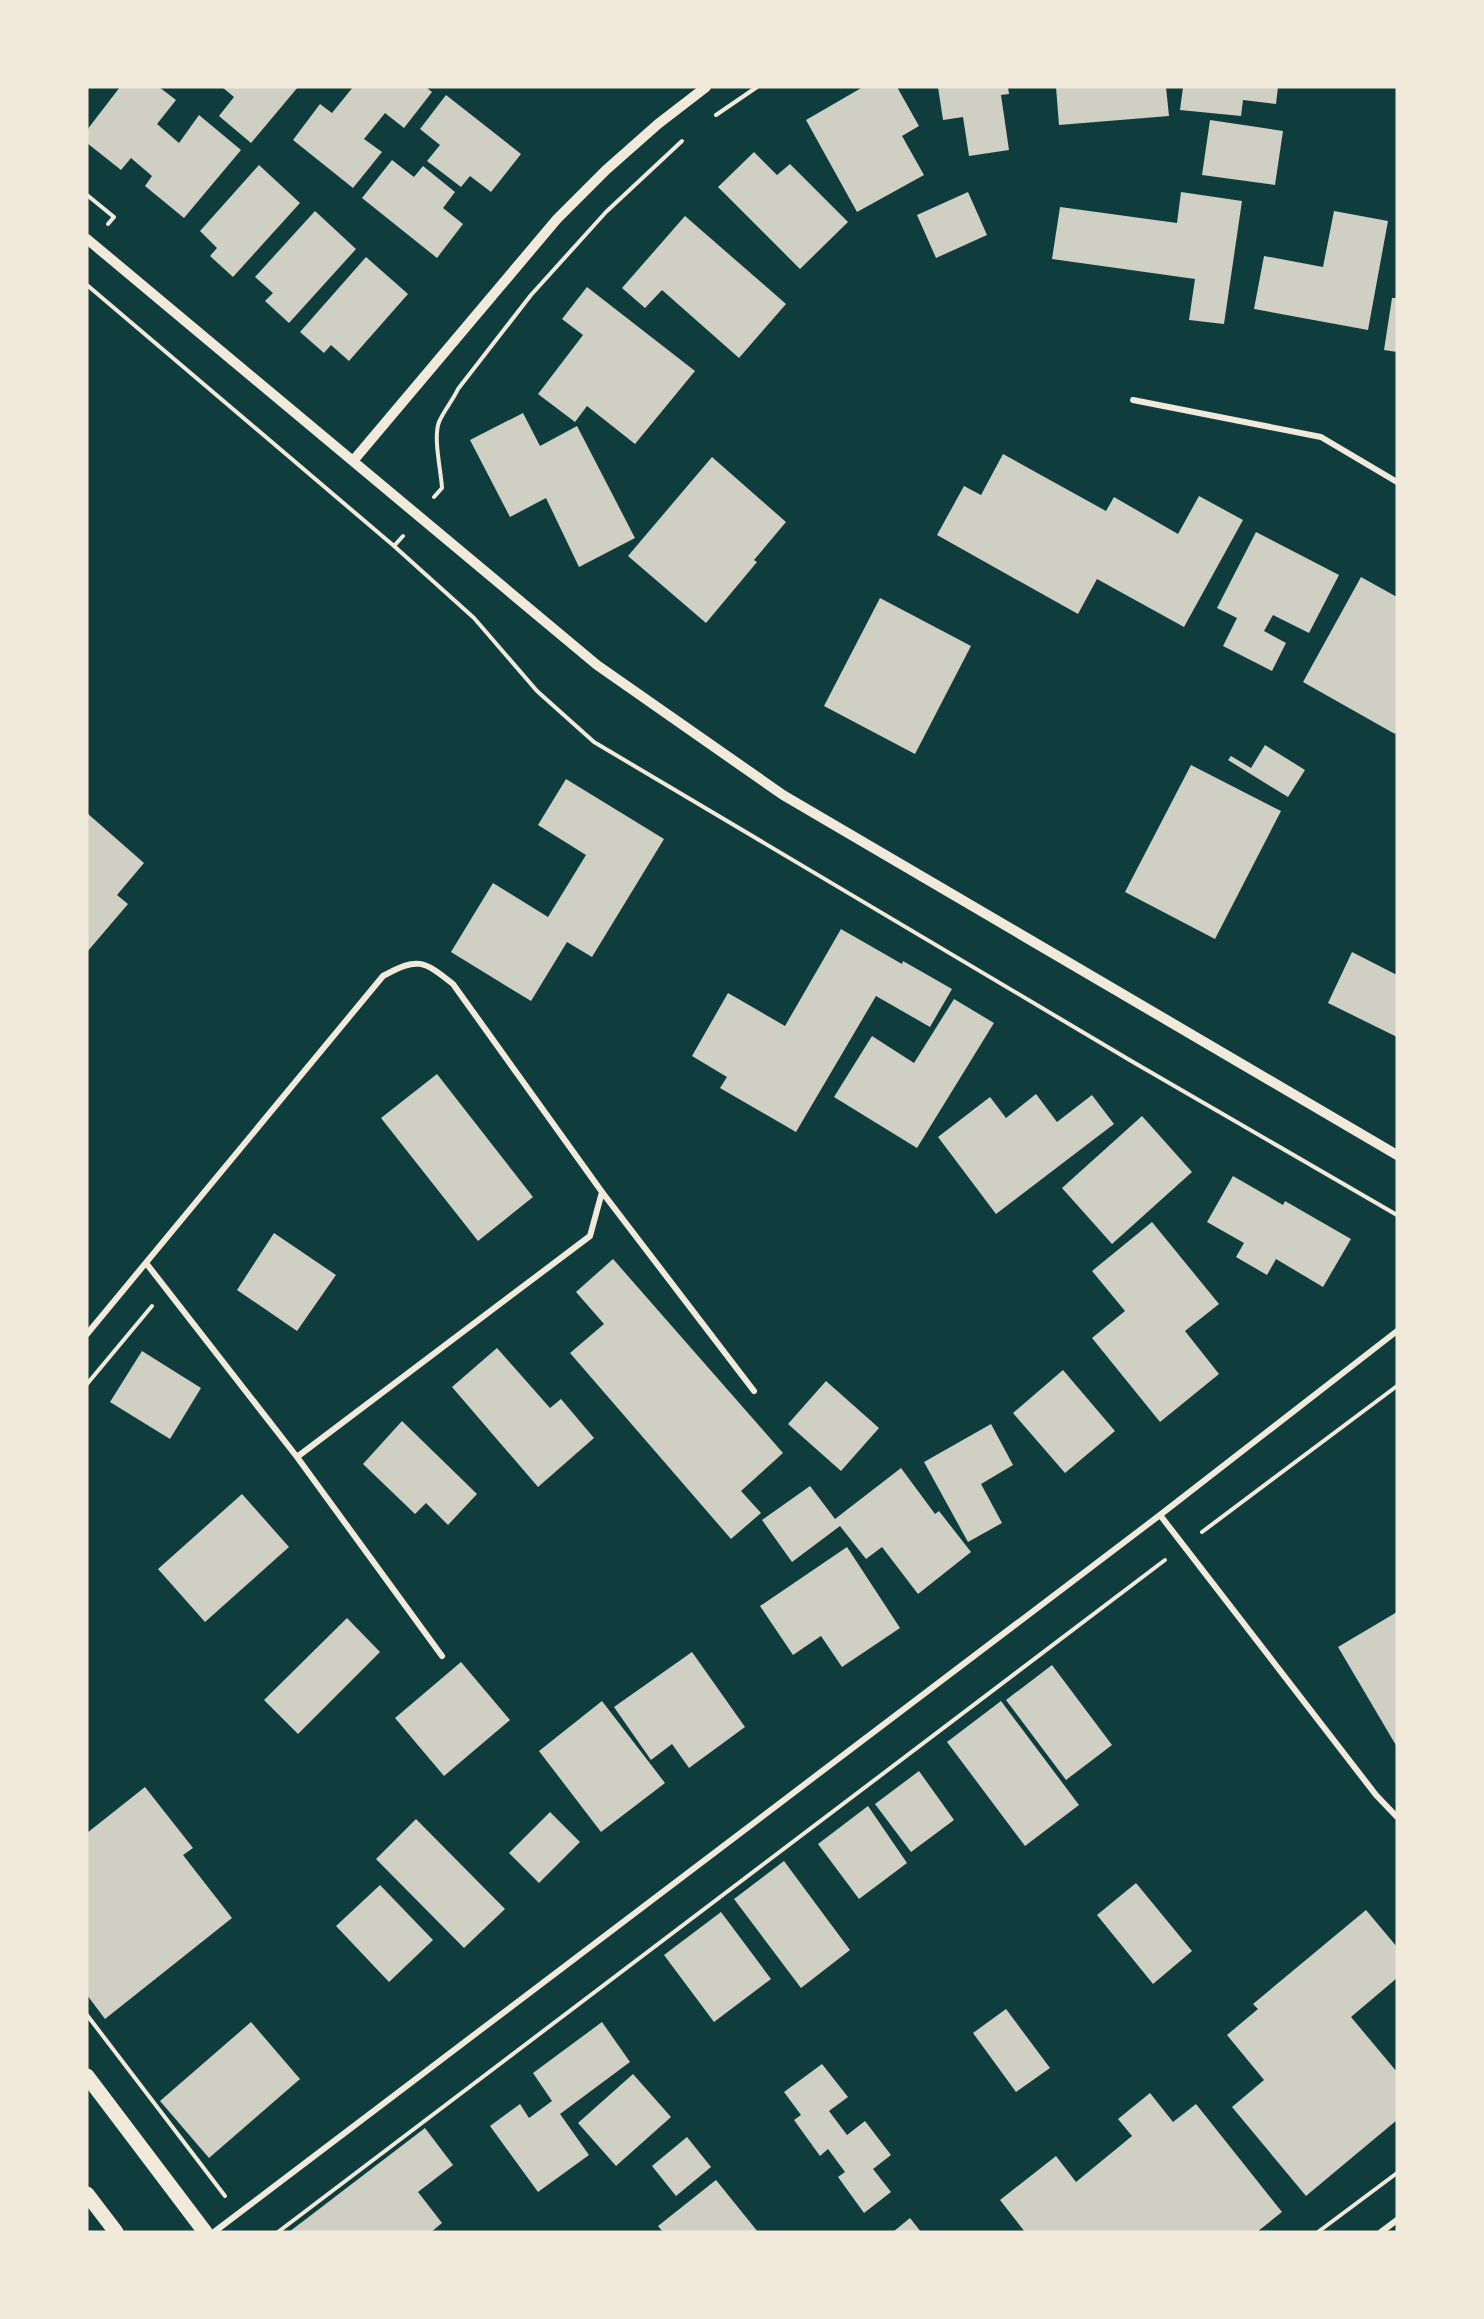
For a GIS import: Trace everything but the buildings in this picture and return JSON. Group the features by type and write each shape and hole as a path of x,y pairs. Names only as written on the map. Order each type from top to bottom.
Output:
{"main road":[{"path":"87,2076 205,2232"},
{"path":"87,2194 116,2232"}],"street":[{"path":"353,461 557,219 606,170 658,124 706,87"},
{"path":"87,239 597,664 783,795 1397,1155"},
{"path":"1133,400 1321,437 1397,482"},
{"path":"87,1334 383,976 408,963 430,965 453,984 602,1192 754,1391"},
{"path":"297,1457 590,1236 602,1192"},
{"path":"146,1263 297,1457 442,1656"},
{"path":"214,2232 1160,1515 1397,1331"},
{"path":"1160,1515 1369,1785 1397,1817"},
{"path":"1381,2232 1397,2220"}],"path":[{"path":"711,118 757,87"},
{"path":"435,496 442,488 437,433 439,421 458,389 531,296 598,220 684,139"},
{"path":"87,195 114,217"},
{"path":"394,546 403,536"},
{"path":"87,1384 149,1310"},
{"path":"1205,1530 1397,1386"},
{"path":"278,2232 1162,1563"},
{"path":"87,2015 217,2187"},
{"path":"1318,2232 1397,2172"}]}
